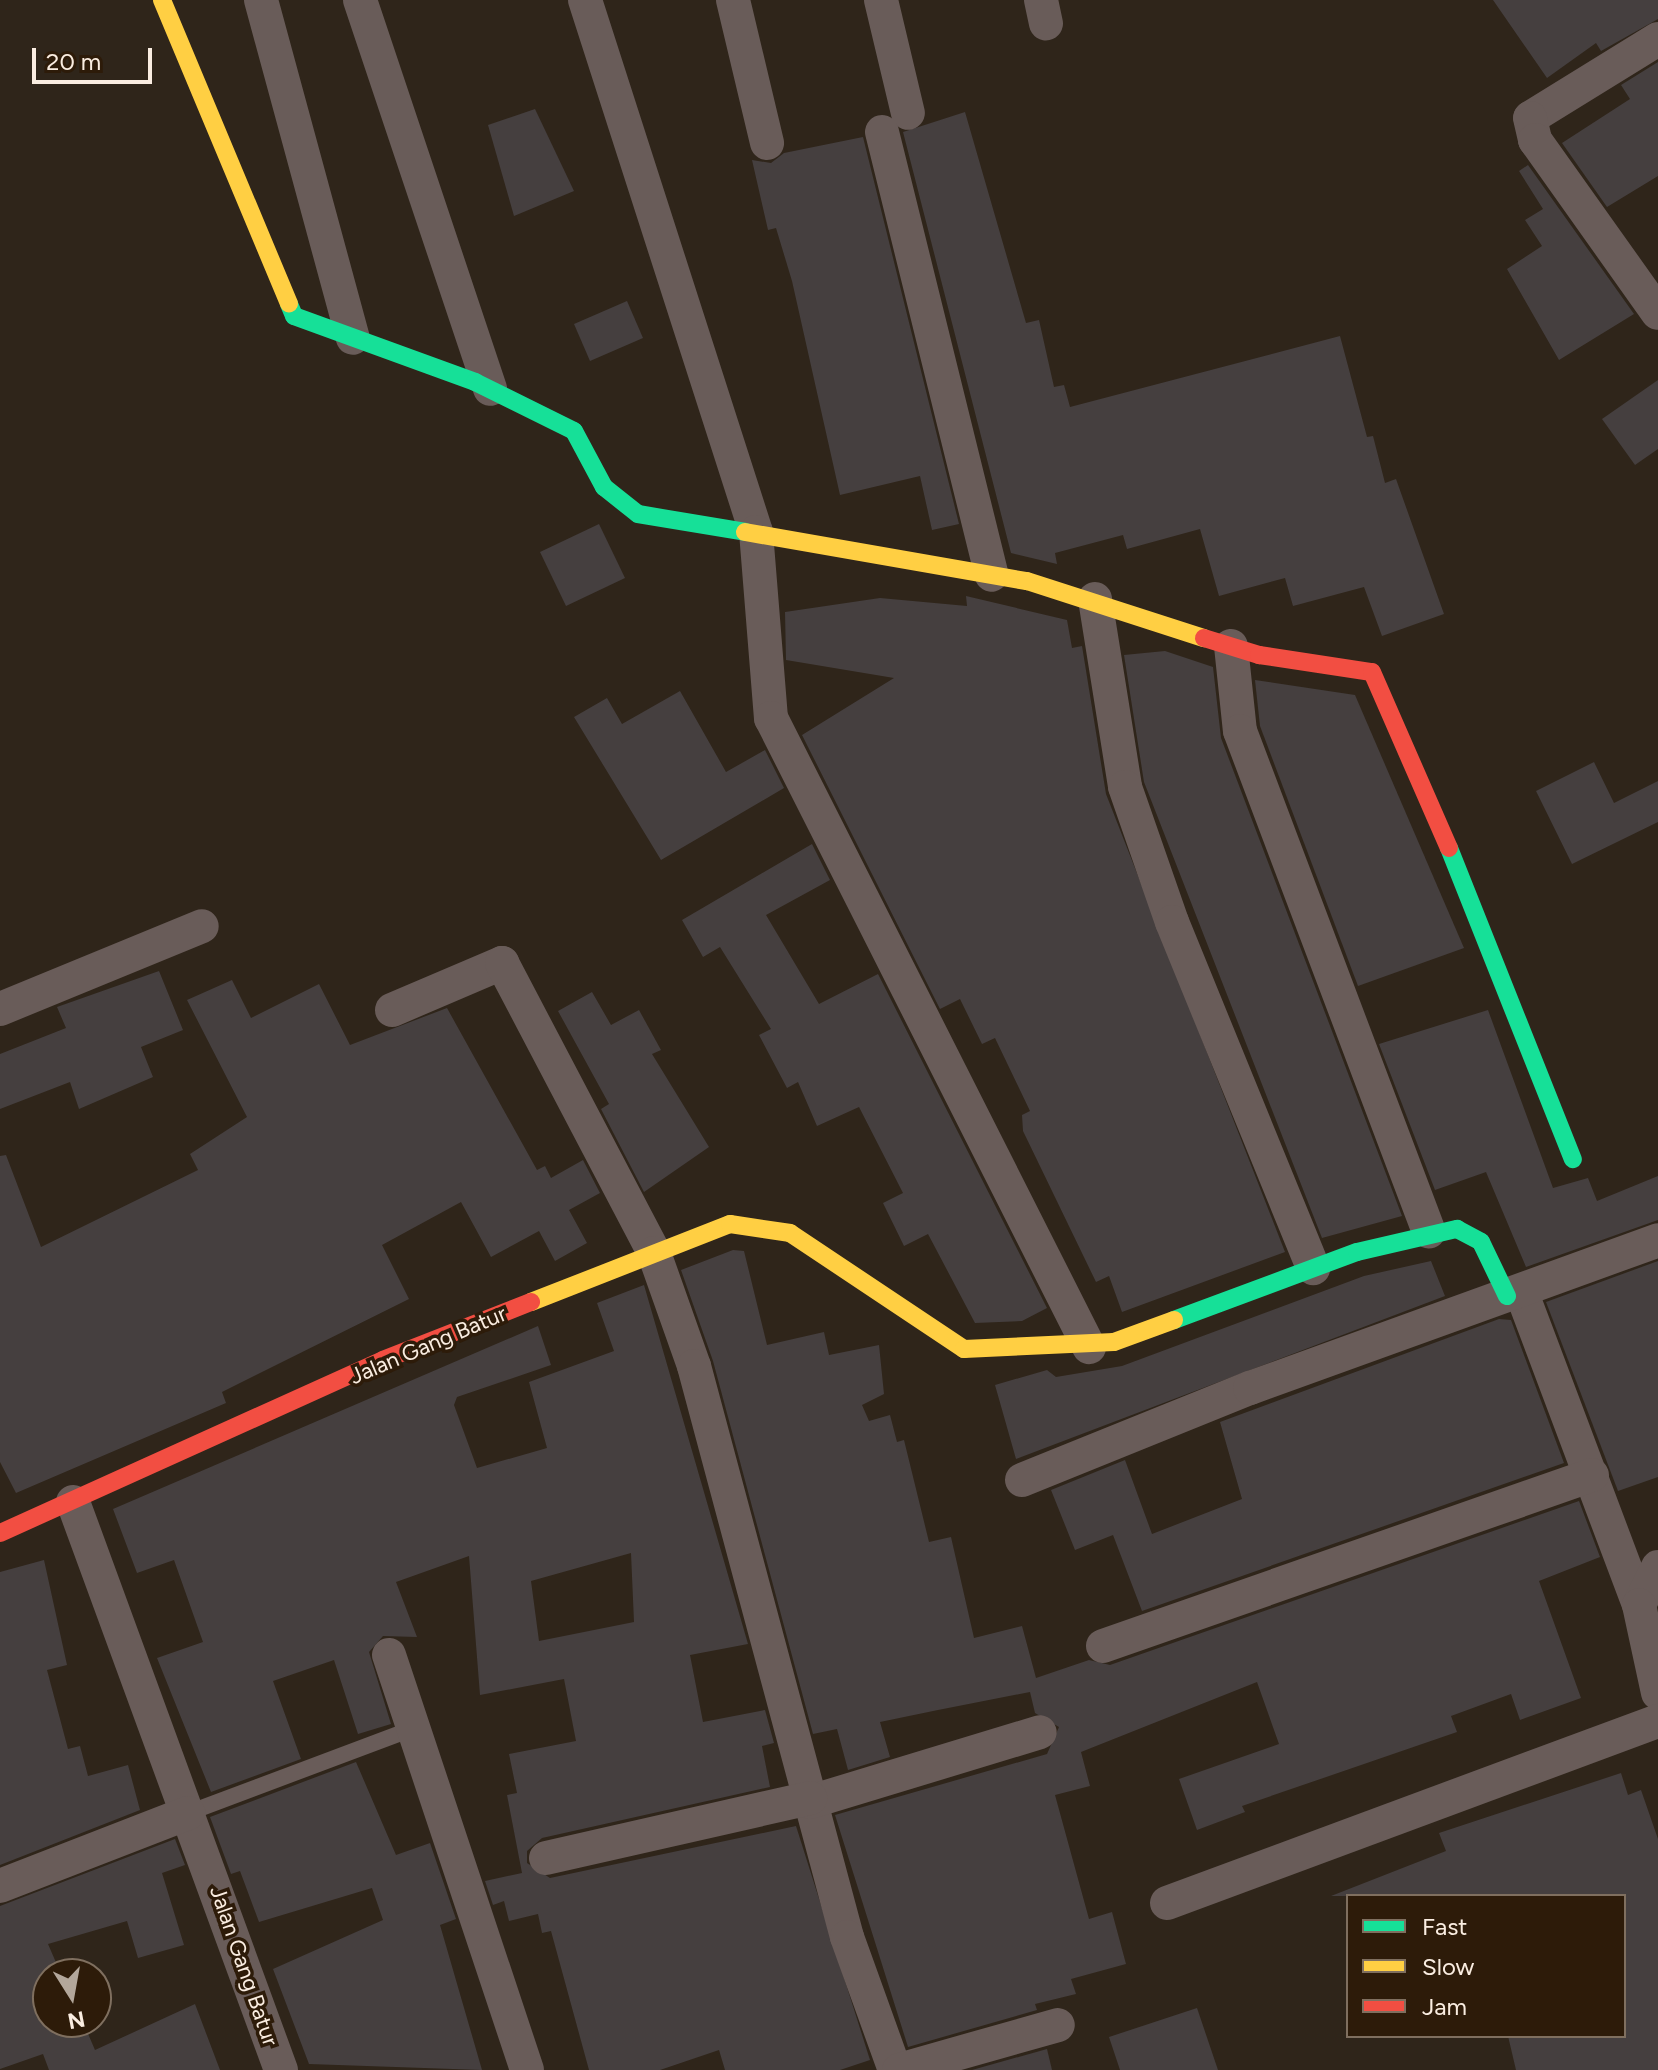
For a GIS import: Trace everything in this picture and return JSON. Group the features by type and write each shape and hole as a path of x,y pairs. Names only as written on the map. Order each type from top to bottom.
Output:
{"street":[{"path":"162,0 294,316 490,389 574,431 604,487 638,514 756,532 779,544 992,575 1095,599 1231,646 1362,667 1380,680 1573,1159"},
{"path":"261,0 353,338"},
{"path":"360,0 490,389"},
{"path":"585,0 756,532 771,718 1089,1347 1313,1268 1429,1232 1457,1229 1481,1242 1514,1294 1592,1475 1639,1605 1658,1693"},
{"path":"733,0 767,143"},
{"path":"881,0 895,122 992,575"},
{"path":"1658,39 1530,118 1535,140 1658,313"},
{"path":"1095,599 1125,787 1172,922 1313,1268"},
{"path":"1231,646 1240,731 1429,1232"},
{"path":"0,1009 202,926"},
{"path":"392,1010 502,963 654,1253 694,1366 847,1937 897,2070 1058,2025"},
{"name":"Jalan Gang Batur","path":"0,1533 383,1360 738,1222 790,1233 964,1349 1089,1347"},
{"path":"1022,1480 1658,1240"},
{"path":"1103,1646 1592,1475"},
{"name":"Jalan Gang Batur","path":"73,1502 281,2070"},
{"path":"1639,1605 1658,1567"},
{"path":"389,1655 527,2070"},
{"path":"1167,1903 1658,1721"},
{"path":"546,1858 810,1800 1040,1732"},
{"path":"0,1886 188,1813"}],"lane":[{"path":"188,1813 412,1729"}],"building":[{"path":"1493,0 1658,0 1658,19 1601,51 1596,43 1547,78"},
{"path":"1658,62 1658,176 1607,207 1562,143 1630,99 1621,85"},
{"path":"535,109 574,191 514,216 488,125"},
{"path":"965,112 1026,323 1039,320 1054,387 1064,385 1070,407 1340,336 1367,437 1373,436 1385,483 1396,479 1444,614 1382,636 1364,587 1293,606 1285,578 1219,596 1200,529 1127,549 1123,535 1055,553 1057,564 1011,553 903,132"},
{"path":"863,137 959,524 932,530 920,476 840,495 792,281 776,228 768,230 752,160 771,163 784,153"},
{"path":"1528,165 1634,314 1559,360 1507,269 1542,246 1525,220 1543,209 1519,171"},
{"path":"627,301 643,338 590,361 574,324"},
{"path":"1658,380 1658,449 1635,465 1602,419"},
{"path":"599,524 625,578 566,606 540,552"},
{"path":"966,596 1067,620 1072,648 1082,646 1106,794 1285,1252 1122,1312 1109,1276 1096,1282 1023,1131 1022,1115 1030,1111 995,1038 982,1044 960,999 940,1009 802,735 894,678 786,660 785,612 880,598 967,606"},
{"path":"1165,651 1213,667 1221,738 1402,1216 1322,1238 1144,782 1124,655"},
{"path":"1255,680 1355,695 1464,948 1358,986 1260,726"},
{"path":"680,691 726,772 765,750 784,788 661,860 574,717 607,698 622,724"},
{"path":"1594,762 1614,803 1658,781 1658,822 1572,864 1536,791"},
{"path":"812,844 830,880 766,915 819,1004 878,974 1047,1308 1022,1321 975,1323 928,1234 904,1246 883,1203 903,1193 859,1107 817,1126 798,1082 787,1088 759,1035 771,1029 720,947 703,957 682,920"},
{"path":"159,971 183,1030 141,1047 153,1077 79,1109 70,1082 0,1109 0,1054 66,1028 57,1007"},
{"path":"232,980 251,1018 319,984 350,1045 447,1008 537,1170 545,1166 551,1178 583,1160 600,1193 569,1210 587,1243 555,1261 539,1231 491,1257 461,1202 382,1245 409,1299 222,1392 226,1403 16,1493 0,1462 0,1156 6,1155 41,1247 198,1170 190,1154 247,1117 187,1000"},
{"path":"592,992 611,1025 639,1010 661,1050 652,1054 709,1147 644,1192 601,1109 609,1104 558,1011"},
{"path":"1488,1010 1553,1188 1588,1178 1597,1201 1658,1176 1658,1220 1526,1267 1486,1172 1435,1190 1379,1044"},
{"path":"733,1250 744,1251 767,1345 824,1332 829,1355 879,1345 884,1394 862,1405 869,1421 890,1415 897,1442 904,1440 929,1542 951,1537 974,1638 1022,1626 1036,1678 1089,1660 1110,1665 1579,1501 1600,1557 1539,1581 1581,1698 1520,1720 1511,1694 1451,1716 1457,1732 1242,1806 1245,1812 1197,1830 1179,1779 1279,1744 1257,1682 1081,1752 1090,1786 1055,1795 1089,1919 1112,1912 1126,1964 1071,1979 1076,1994 1035,2004 1037,2010 908,2047 835,1815 1047,1754 1059,1727 1035,1713 1030,1692 938,1710 880,1722 890,1757 848,1770 837,1729 813,1734 713,1361 681,1270"},
{"path":"1431,1261 1445,1296 1016,1459 995,1385 1047,1370 1056,1377 1122,1366 1364,1276"},
{"path":"1658,1261 1658,1477 1618,1491 1546,1302"},
{"path":"644,1285 748,1644 690,1655 703,1722 765,1710 774,1743 762,1746 770,1787 542,1838 527,1851 527,1863 550,1878 796,1826 870,2060 840,2070 725,2070 719,2050 660,2070 589,2070 551,1931 542,1933 538,1914 509,1921 504,1901 493,1905 485,1881 522,1873 507,1795 517,1793 509,1754 576,1741 564,1679 480,1695 469,1556 396,1582 417,1637 383,1636 369,1652 391,1724 358,1734 334,1660 273,1681 301,1759 211,1792 157,1658 203,1642 174,1560 137,1573 113,1509 538,1326 551,1365 457,1397 454,1405 477,1468 547,1448 529,1382 614,1351 597,1303","holes":["631,1553 634,1622 539,1641 531,1581"]},
{"path":"1499,1319 1511,1320 1564,1463 1142,1611 1113,1535 1075,1550 1051,1490 1125,1460 1152,1534 1242,1499 1220,1422"},
{"path":"44,1560 67,1665 47,1670 68,1749 80,1746 88,1776 128,1765 140,1810 0,1865 0,1572"},
{"path":"356,1762 396,1855 430,1843 456,1919 440,1925 482,2070 309,2064 273,1969 383,1920 372,1888 259,1922 240,1871 231,1874 210,1817"},
{"path":"1621,1773 1628,1795 1641,1790 1658,1839 1658,2070 1516,2070 1508,2038 1626,2038 1626,1894 1331,1896 1446,1851 1439,1833"},
{"path":"175,1839 185,1865 162,1873 184,1945 138,1958 127,1921 48,1944 54,1958 32,1958 32,2038 90,2038 95,2050 195,2004 220,2070 49,2070 43,2054 0,2069 0,1906"},
{"path":"1197,2008 1218,2070 1120,2070 1109,2037"},
{"path":"1047,2049 1052,2070 972,2070"}],"traffic: fast":[{"path":"289,304 294,316 475,382 574,431 604,487 638,514 745,532"},
{"path":"1449,848 1573,1159"},
{"path":"1174,1320 1357,1252 1457,1229 1481,1242 1507,1296"}],"traffic: slow":[{"path":"162,0 289,304"},
{"path":"745,532 1027,581 1204,638"},
{"path":"531,1302 730,1224 790,1233 964,1349 1114,1342 1174,1320"}],"traffic: jam":[{"path":"1204,638 1259,655 1372,672 1449,848"},
{"path":"0,1533 383,1360 531,1302"}]}
